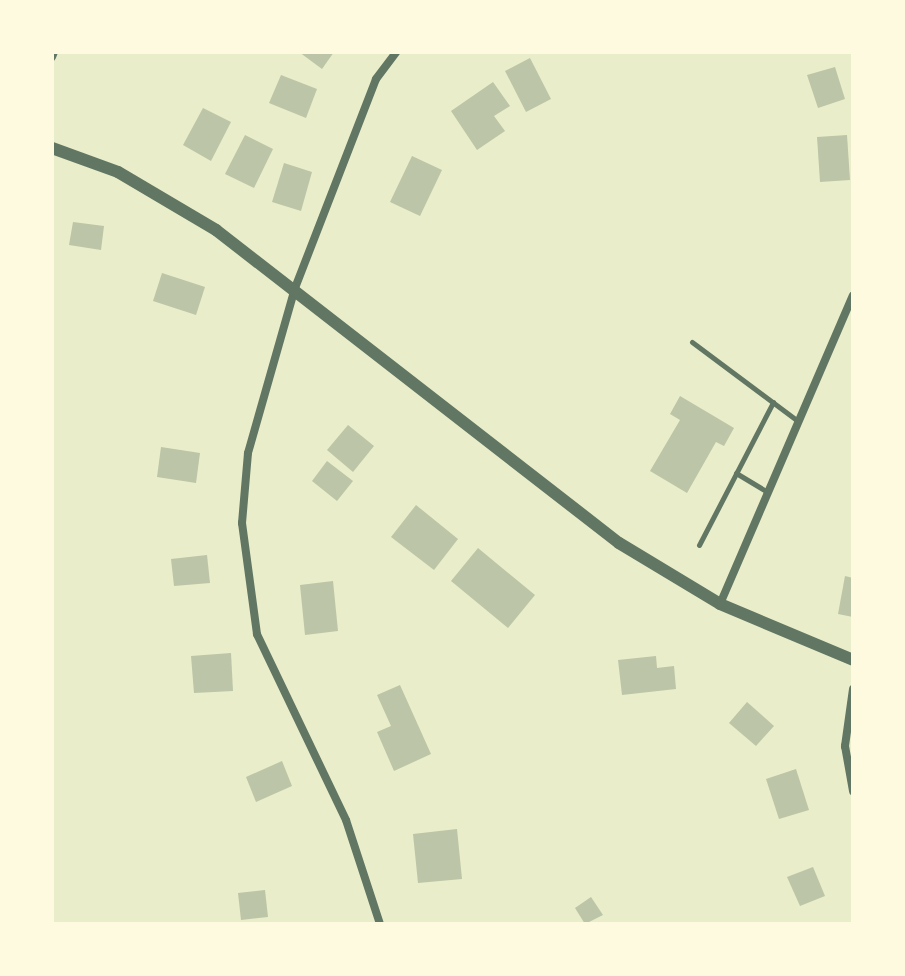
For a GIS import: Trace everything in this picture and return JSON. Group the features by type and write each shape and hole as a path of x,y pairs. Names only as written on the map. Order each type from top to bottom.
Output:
{"street":[{"path":"380,924 346,820 257,634 244,556 248,453 295,288 376,79 396,52"},
{"path":"52,148 160,194 295,288 619,543 720,604 853,660"},
{"path":"720,604 853,295"},
{"path":"853,689 845,746 853,791"}],"lane":[{"path":"692,342 799,421"},
{"path":"699,545 773,402"},
{"path":"736,473 768,492"}],"building":[{"path":"299,52 334,52 322,69"},
{"path":"530,58 551,99 526,112 505,71"},
{"path":"835,67 845,99 818,108 807,75"},
{"path":"281,75 317,89 306,118 269,103"},
{"path":"493,82 510,106 494,116 505,131 477,150 451,111"},
{"path":"203,108 231,122 211,161 183,145"},
{"path":"245,135 273,149 254,188 225,174"},
{"path":"847,135 850,180 820,182 817,137"},
{"path":"412,156 442,170 420,216 390,202"},
{"path":"284,163 312,172 301,211 272,202"},
{"path":"73,222 104,226 101,250 69,245"},
{"path":"162,273 205,287 196,315 153,301"},
{"path":"680,396 734,428 724,446 716,442 687,493 650,471 680,420 670,414"},
{"path":"348,425 374,446 353,472 327,450"},
{"path":"161,447 200,453 196,483 157,477"},
{"path":"327,461 353,481 337,501 312,481"},
{"path":"416,505 458,539 434,570 391,537"},
{"path":"478,548 535,595 508,628 451,581"},
{"path":"207,555 210,583 174,586 171,559"},
{"path":"845,576 853,578 853,617 838,614"},
{"path":"333,581 338,631 305,635 300,585"},
{"path":"231,653 233,691 194,693 191,656"},
{"path":"656,656 657,668 674,666 676,689 622,695 618,660"},
{"path":"400,685 431,754 394,771 377,732 391,726 377,695"},
{"path":"747,702 774,726 756,746 729,723"},
{"path":"282,761 292,786 256,802 246,777"},
{"path":"796,769 809,810 779,819 766,779"},
{"path":"457,829 462,879 418,883 413,834"},
{"path":"813,867 825,896 800,906 787,877"},
{"path":"265,890 268,917 241,920 238,893"},
{"path":"591,897 603,915 585,924 575,908"}]}
